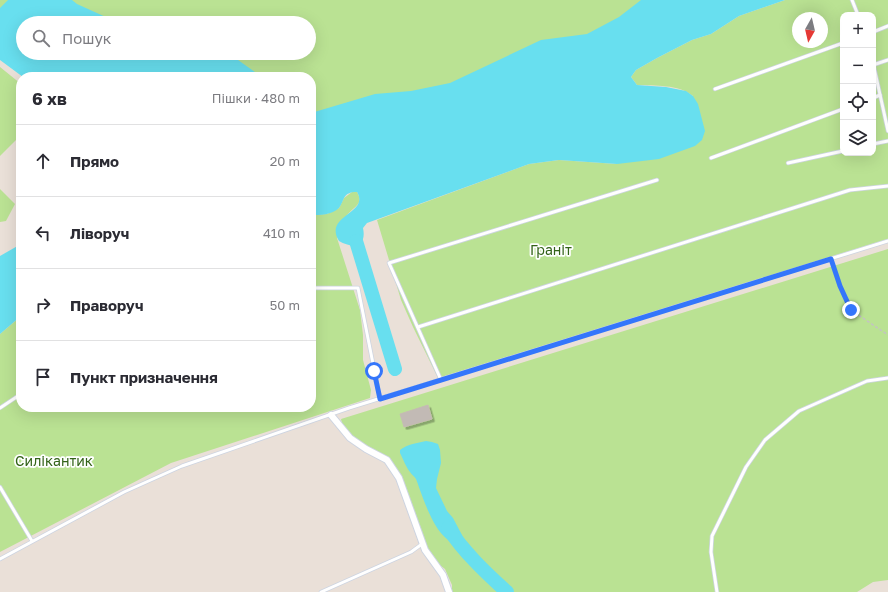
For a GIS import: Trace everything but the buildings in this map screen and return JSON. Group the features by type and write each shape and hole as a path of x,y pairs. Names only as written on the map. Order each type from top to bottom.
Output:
{"street":[{"path":"332,415 350,438 366,450 387,460 399,478 422,544 443,574 449,592"}],"lane":[{"path":"852,0 857,12"},
{"path":"876,31 888,26"},
{"path":"715,89 840,44"},
{"path":"876,63 888,60"},
{"path":"876,77 888,131"},
{"path":"876,97 880,95"},
{"path":"711,158 840,110"},
{"path":"876,143 888,141"},
{"path":"788,163 840,152"},
{"path":"441,380 389,263 656,180"},
{"path":"418,327 850,190 888,186"},
{"path":"0,558 124,492 182,466 380,399 888,241"},
{"path":"316,288 358,288 380,399"},
{"path":"717,592 711,552 712,536 746,467 764,440 799,411 867,381 888,378"},
{"path":"0,408 16,397"},
{"path":"0,487 32,541"},
{"path":"321,592 411,552 422,544"}],"path":[{"path":"831,259 840,286 851,310 888,335"}],"green space":[{"path":"0,0 720,0 316,171 316,72 56,72 43,60 316,60 316,16 16,16 16,21 0,17"},
{"name":"Граніт","path":"785,0 888,0 888,239 438,378 401,300 377,220 529,164 559,160 617,164 693,96 680,89 637,85 631,77 636,70 692,40 711,34 739,16"},
{"path":"0,67 16,80 16,140 0,156"},
{"path":"0,189 15,204 6,221 0,222"},
{"name":"Силікантик","path":"352,192 357,192 360,199 358,204 345,219 337,238 360,310 363,335 363,360 371,390 370,398 171,463 0,552 0,334 16,320 16,412 316,412 316,215 327,214 339,208 344,198"},
{"path":"888,249 888,580 873,582 857,592 452,592 452,585 445,569 428,556 397,477 386,464 355,439 343,427 341,419"}],"water":[{"path":"8,0 72,0 77,4 104,16 16,16 16,60 238,60 255,72 16,72 0,60 0,8"},
{"path":"641,0 785,0 739,16 711,34 692,40 657,58 636,70 631,77 637,85 666,87 686,91 693,96 698,104 705,131 702,140 695,146 659,159 617,164 559,160 529,164 367,223 363,228 363,239 358,245 344,244 339,241 336,232 337,225 357,205 359,199 357,192 352,192 346,195 339,208 333,212 316,215 316,112 375,94 411,91 450,83 541,40 587,34 619,17"},
{"path":"16,247 16,320 0,334 0,256"},
{"path":"426,441 438,444 441,463 436,488 447,511 453,518 462,535 462,541 453,542 446,538 438,530 427,508 416,479 407,468 400,453 400,450 406,446"}],"waterway":[{"path":"356,241 395,369"},
{"path":"448,528 475,562 507,592"}],"route":[{"path":"374,371 380,399 831,259 840,286 851,310"}]}
